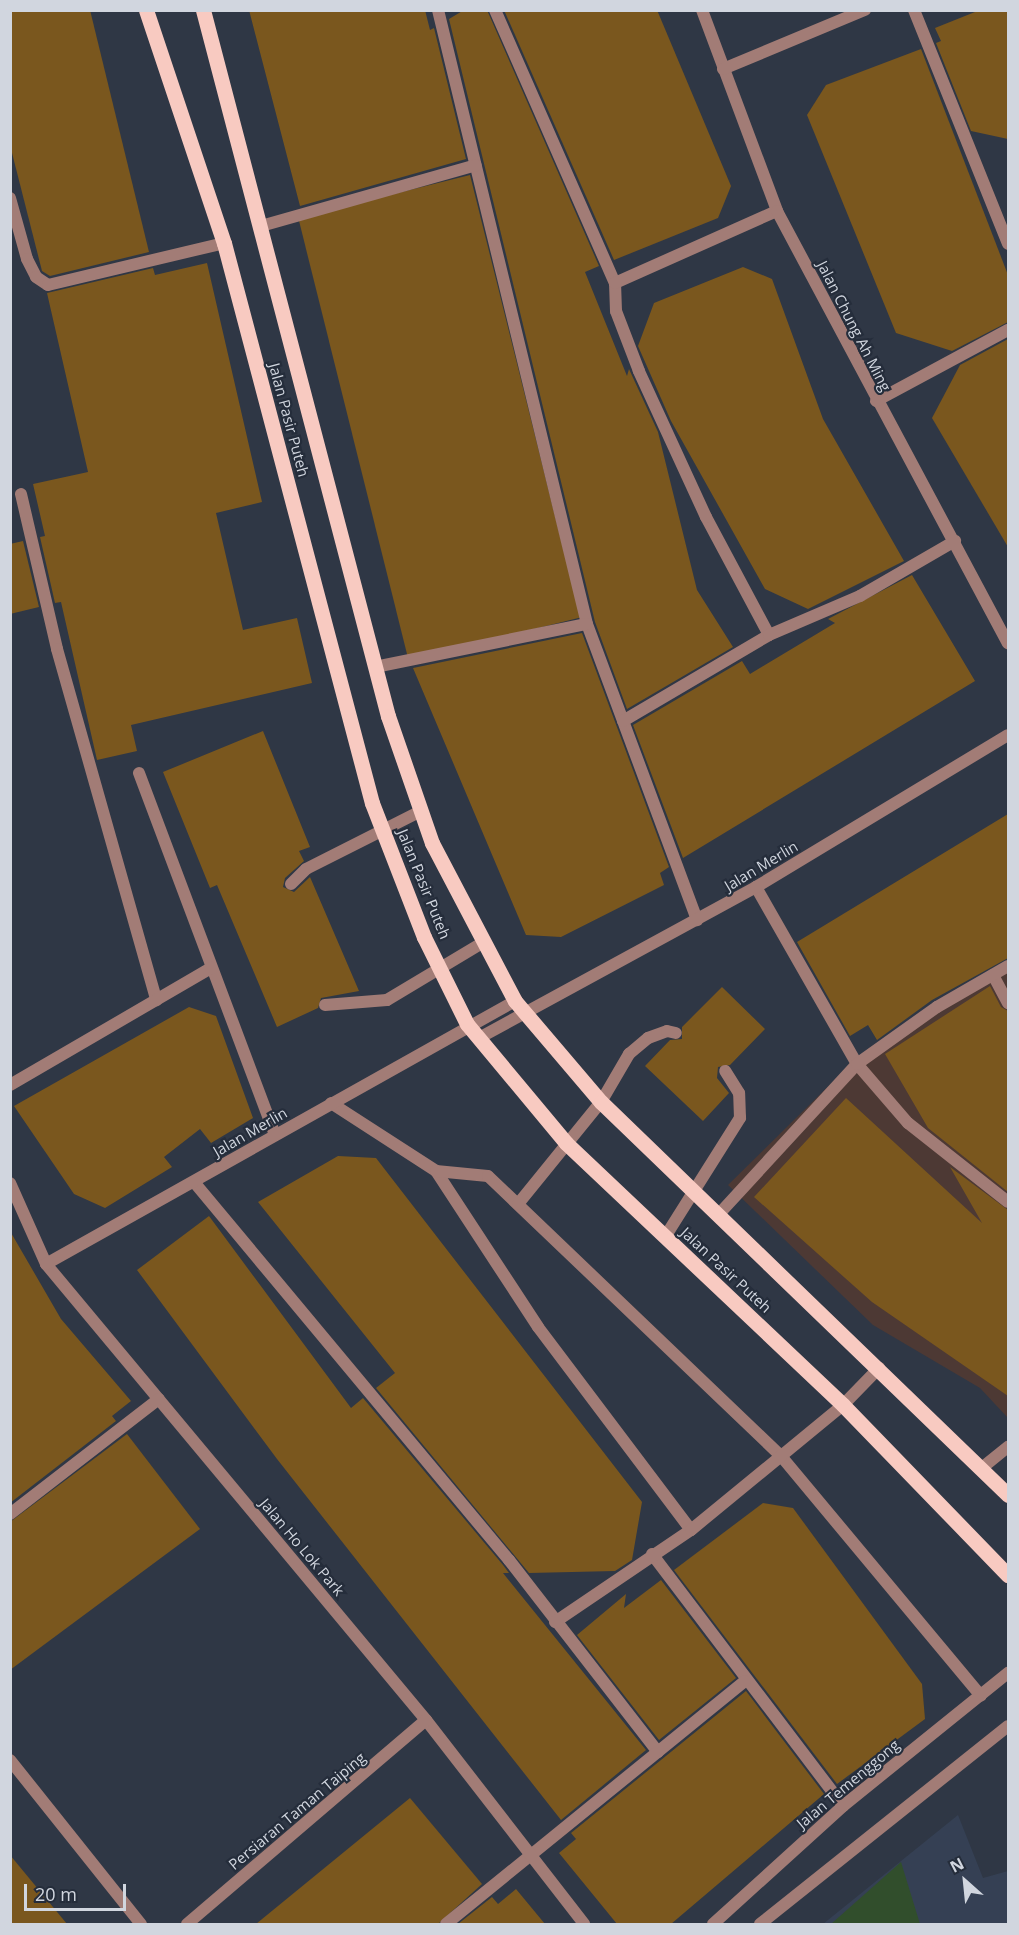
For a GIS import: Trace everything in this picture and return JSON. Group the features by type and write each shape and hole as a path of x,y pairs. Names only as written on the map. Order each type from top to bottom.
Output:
{"main road":[{"name":"Jalan Pasir Puteh","path":"146,10 224,243 381,828 441,971 467,1024 566,1143 843,1405 1008,1575"},
{"name":"Jalan Pasir Puteh","path":"203,10 375,667 432,843 515,1001 523,1014 601,1102 983,1467 1008,1495"}],"street":[{"path":"438,10 587,624 697,920"},
{"path":"495,10 615,283 616,311 639,371 706,517 770,635"},
{"name":"Jalan Chung Ah Ming","path":"702,10 777,211 876,401 955,541 1008,643"},
{"path":"723,69 865,10"},
{"path":"914,10 1008,244"},
{"path":"261,226 476,165"},
{"path":"10,198 27,259 36,277 48,285 224,243"},
{"path":"615,283 777,211"},
{"path":"876,401 1008,330"},
{"path":"21,494 57,649 156,1000"},
{"path":"623,721 770,635 860,596 955,541"},
{"path":"375,667 587,624"},
{"name":"Jalan Merlin","path":"479,1038 756,887 1008,735"},
{"path":"139,772 210,968 275,1134"},
{"path":"291,884 306,869 381,828 421,811"},
{"path":"756,887 857,1064 909,1123 1008,1202"},
{"path":"325,1005 387,1000 441,971 484,942"},
{"path":"719,1214 857,1064 937,1006 1008,966"},
{"path":"10,1085 210,968"},
{"path":"993,975 1008,1003"},
{"name":"Jalan Merlin","path":"46,1264 194,1182 467,1024 515,1001"},
{"path":"518,1204 601,1102 629,1054 648,1038 667,1031 676,1033"},
{"path":"665,1237 740,1118 739,1093 724,1071"},
{"path":"331,1103 436,1171 538,1327 691,1530"},
{"path":"436,1171 488,1176 781,1456 981,1696"},
{"path":"194,1182 555,1622 658,1752"},
{"name":"Jalan Ho Lok Park","path":"10,1183 46,1264 426,1720 584,1924"},
{"path":"555,1622 652,1554 691,1530 843,1405 879,1368"},
{"path":"10,1514 159,1399"},
{"path":"983,1467 1008,1447"},
{"path":"652,1554 745,1682 843,1806"},
{"name":"Jalan Temenggong","path":"713,1924 843,1806 1008,1673"},
{"path":"446,1924 745,1682"},
{"name":"Persiaran Taman Taiping","path":"187,1924 426,1720"},
{"path":"760,1924 1008,1726"},
{"path":"10,1760 141,1924"}],"shaded area":[{"path":"1008,961 1008,1418 980,1388 873,1325 728,1185 859,1056"},
{"path":"958,1815 983,1878 1008,1871 1008,1924 823,1924"}],"green space":[{"path":"901,1862 920,1924 831,1924"}],"building":[{"path":"10,10 90,10 149,252 50,276 42,271 10,145"},
{"path":"249,10 425,10 430,30 434,28 466,159 300,206"},
{"path":"464,10 487,10 599,266 585,272 627,376 629,369 658,432 697,590 733,647 627,709 595,622 449,19"},
{"path":"504,10 657,10 731,186 718,218 614,260"},
{"path":"980,10 1008,10 1008,139 971,131 936,43 941,41 935,28"},
{"path":"921,49 1008,275 1008,322 952,351 896,333 807,115 826,85"},
{"path":"470,175 580,617 409,660 298,218"},
{"path":"207,263 262,502 216,513 243,630 297,618 312,683 131,725 137,751 97,760 61,602 55,603 40,537 45,536 33,484 88,472 47,293 153,268 155,275"},
{"path":"743,267 772,279 823,419 904,561 808,609 765,589 671,421 638,346 654,303"},
{"path":"1008,339 1008,547 932,418 960,365"},
{"path":"23,541 39,607 10,614 10,544"},
{"path":"912,575 975,681 683,858 633,725 742,661 750,674 835,623 828,619"},
{"path":"582,633 669,867 660,873 664,885 561,937 526,935 413,668"},
{"path":"263,731 310,847 299,851 304,861 285,878 283,887 294,892 310,877 359,991 321,998 318,1008 277,1027 217,885 210,888 163,772"},
{"path":"1008,814 1008,958 932,1000 877,1040 868,1025 850,1036 797,942"},
{"path":"990,986 1001,1007 1008,1011 1008,1192 928,1128 885,1054"},
{"path":"722,987 765,1029 730,1065 718,1067 717,1078 729,1093 703,1121 645,1066 670,1040 682,1039 682,1027"},
{"path":"189,1007 216,1016 253,1118 211,1143 200,1129 164,1157 172,1167 105,1208 74,1194 14,1106"},
{"path":"846,1098 982,1223 950,1167 1008,1210 1008,1396 872,1302 754,1197"},
{"path":"338,1156 376,1158 642,1502 632,1560 615,1571 529,1573 376,1388 395,1373 258,1202"},
{"path":"209,1216 351,1408 363,1398 503,1565 509,1573 503,1573 646,1750 561,1820 277,1459 137,1270"},
{"path":"10,1231 61,1319 131,1401 112,1416 116,1421 10,1503"},
{"path":"127,1434 200,1529 10,1670 10,1522"},
{"path":"763,1503 793,1508 922,1684 925,1719 837,1784 674,1570"},
{"path":"661,1580 736,1678 659,1740 577,1635 626,1594 624,1608"},
{"path":"746,1691 824,1794 671,1924 617,1924 559,1853 576,1839 571,1833"},
{"path":"410,1798 482,1884 438,1924 256,1924"},
{"path":"10,1855 67,1924 10,1924"},
{"path":"516,1889 545,1924 458,1924 492,1897 498,1904"}]}
